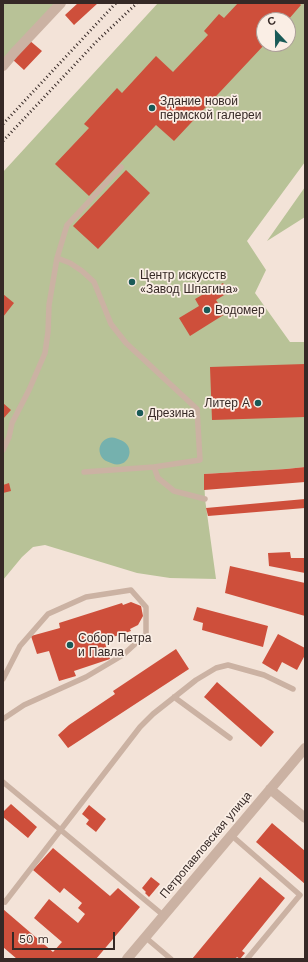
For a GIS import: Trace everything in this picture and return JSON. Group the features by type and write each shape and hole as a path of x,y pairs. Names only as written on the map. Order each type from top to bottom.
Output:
{"street":[{"path":"3,66 61,3"},
{"name":"Петропавловская улица","path":"127,959 305,748"},
{"path":"270,789 305,818"}],"lane":[{"path":"3,450 12,423 29,390 45,353 48,332 49,305 57,258 67,225 121,167"},
{"path":"57,258 76,267 94,282 111,324 126,343 197,409 200,460 154,467 84,472"},
{"path":"154,467 158,478 174,491 205,499"},
{"path":"3,679 20,646 48,614 86,597 131,590 146,607 146,634 123,655 86,677 24,705 3,719"},
{"path":"5,902 140,727 153,714 196,680 216,668 228,665 264,675 293,689"},
{"path":"174,697 230,738"},
{"path":"3,782 163,915"},
{"path":"231,835 300,895 250,958"},
{"path":"145,937 171,959"}],"green space":[{"path":"3,3 57,3 3,60"},
{"name":"Центр искусств «Завод Шпагина»","path":"158,3 305,3 305,162 247,241 266,270 255,293 290,342 305,342 305,467 204,474 205,499 216,579 170,578 137,573 45,545 33,547 22,557 3,580 3,172"},
{"path":"305,187 305,217 267,241"}],"building":[{"path":"78,3 98,3 74,25 65,15"},
{"name":"Здание новой пермской галереи","path":"238,3 299,3 301,5 295,12 256,12 256,52 257,52 174,141 156,125 89,196 55,164 89,128 84,124 117,88 122,93 156,56 173,72 208,35 204,31 219,14 224,18"},
{"path":"29,40 42,51 24,70 12,59"},
{"path":"126,170 150,193 98,249 73,226"},
{"name":"Водомер","path":"223,283 229,292 216,300 225,314 190,336 179,318 199,306 195,299"},
{"path":"3,294 14,303 3,317"},
{"name":"Литер А","path":"305,364 305,417 212,420 210,367"},
{"path":"3,403 11,410 3,419"},
{"path":"305,467 305,482 204,490 204,474"},
{"path":"9,483 11,491 3,493 3,485"},
{"path":"305,499 305,508 208,516 206,508"},
{"path":"290,552 291,558 305,558 305,573 269,566 268,553"},
{"path":"230,566 305,583 305,616 225,593"},
{"name":"Собор Петра и Павла","path":"131,602 141,606 143,616 138,625 130,629 131,631 104,640 110,659 74,671 76,676 59,681 49,651 37,654 31,636 60,628 59,623 122,603 123,605"},
{"path":"197,607 268,626 263,647 202,630 203,623 193,620"},
{"path":"278,634 305,648 305,655 297,670 282,662 277,672 262,663"},
{"path":"176,649 189,669 68,748 58,735 69,725 115,694 113,691"},
{"path":"217,682 274,732 261,747 204,697"},
{"path":"11,804 37,827 28,838 3,817 3,812"},
{"path":"89,805 106,819 96,832 86,824 89,820 82,814"},
{"path":"272,823 305,851 305,884 256,842"},
{"path":"53,848 110,896 118,888 140,907 96,959 17,959 3,947 3,909 53,952 62,942 34,918 49,899 78,923 85,914 78,908 82,903 64,888 60,893 33,870"},
{"path":"151,877 160,884 149,897 142,888"},
{"path":"260,877 285,898 242,951 245,953 240,959 237,957 235,959 192,959"}],"waterway":[{"path":"112,450 117,452"}],"railway":[{"path":"3,124 116,3"},
{"path":"3,141 97,41 137,3"}],"place":[{"name":"Здание новой пермской галереи","path":"152,108"},
{"name":"Центр искусств «Завод Шпагина»","path":"132,282"},
{"name":"Водомер","path":"207,310"},
{"name":"Литер А","path":"258,403"},
{"name":"Дрезина","path":"140,413"},
{"name":"Собор Петра и Павла","path":"70,645"}]}
